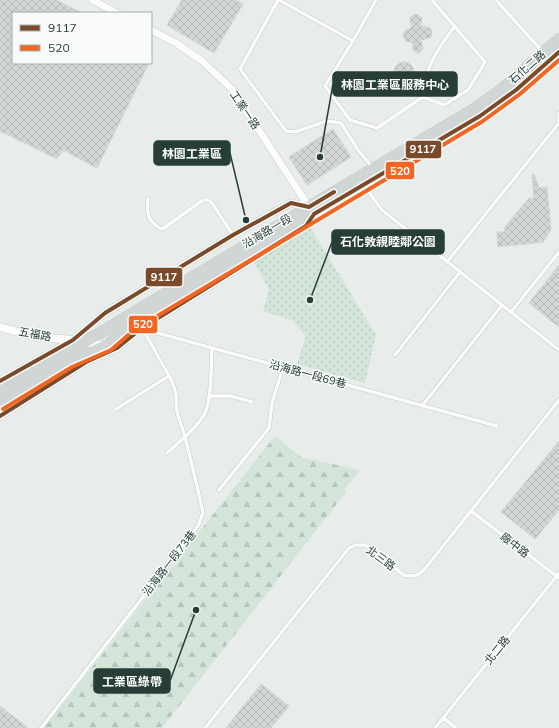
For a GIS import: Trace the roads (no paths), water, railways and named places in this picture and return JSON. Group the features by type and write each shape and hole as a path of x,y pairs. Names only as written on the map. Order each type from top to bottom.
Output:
{"main road":[{"name":"石化二路","path":"376,173 496,94 559,39"},
{"name":"石化二路","path":"312,210 361,181 480,116 516,90 559,52"},
{"name":"沿海路一段","path":"0,392 119,321 312,210"},
{"name":"沿海路一段","path":"0,404 69,362 112,347 130,325 312,210"}],"street":[{"path":"92,0 115,12"},
{"name":"工業一路","path":"152,31 176,43 202,61 232,89 312,210"},
{"name":"沿海路一段","path":"0,381 73,340 105,313 233,235 291,203 312,210 306,226 0,416"},
{"name":"五福路","path":"0,327 38,337 73,340 112,347"}],"lane":[{"path":"353,41 278,0 240,69 286,131 295,132 327,122 341,123 350,120 377,128 423,97"},
{"path":"350,120 325,86 376,0"},
{"path":"423,97 444,105 468,90 485,62 432,0"},
{"path":"496,0 543,53"},
{"path":"423,97 423,88 427,72 437,52 455,26"},
{"path":"447,262 559,123 559,113"},
{"path":"341,123 358,150 376,173"},
{"path":"361,181 382,210 559,350"},
{"path":"148,199 147,213 149,219 161,229 203,200 208,200 212,203 233,235"},
{"path":"511,312 559,252"},
{"path":"395,354 460,272"},
{"path":"422,406 502,305"},
{"name":"沿海路一段69巷","path":"119,321 497,426"},
{"name":"沿海路一段73巷","path":"41,728 198,526 203,513 185,437 177,412 176,394 172,381 142,328"},
{"path":"167,453 199,423 205,414 209,396 212,348"},
{"path":"219,490 269,428 272,403 283,367"},
{"path":"116,409 169,376"},
{"path":"209,396 231,396 252,402"},
{"name":"北三路","path":"205,728 349,548 356,545 365,545 404,575 411,576 419,574 424,570 559,400"},
{"name":"廠中路","path":"471,511 558,576"},
{"name":"北二路","path":"435,728 558,576"},
{"path":"443,718 456,728"}],"place":[{"name":"林園工業區服務中心","path":"320,157"},
{"name":"林園工業區","path":"246,220"},
{"name":"石化敦親睦鄰公園","path":"310,300"},
{"name":"工業區綠帶","path":"196,610"}]}
